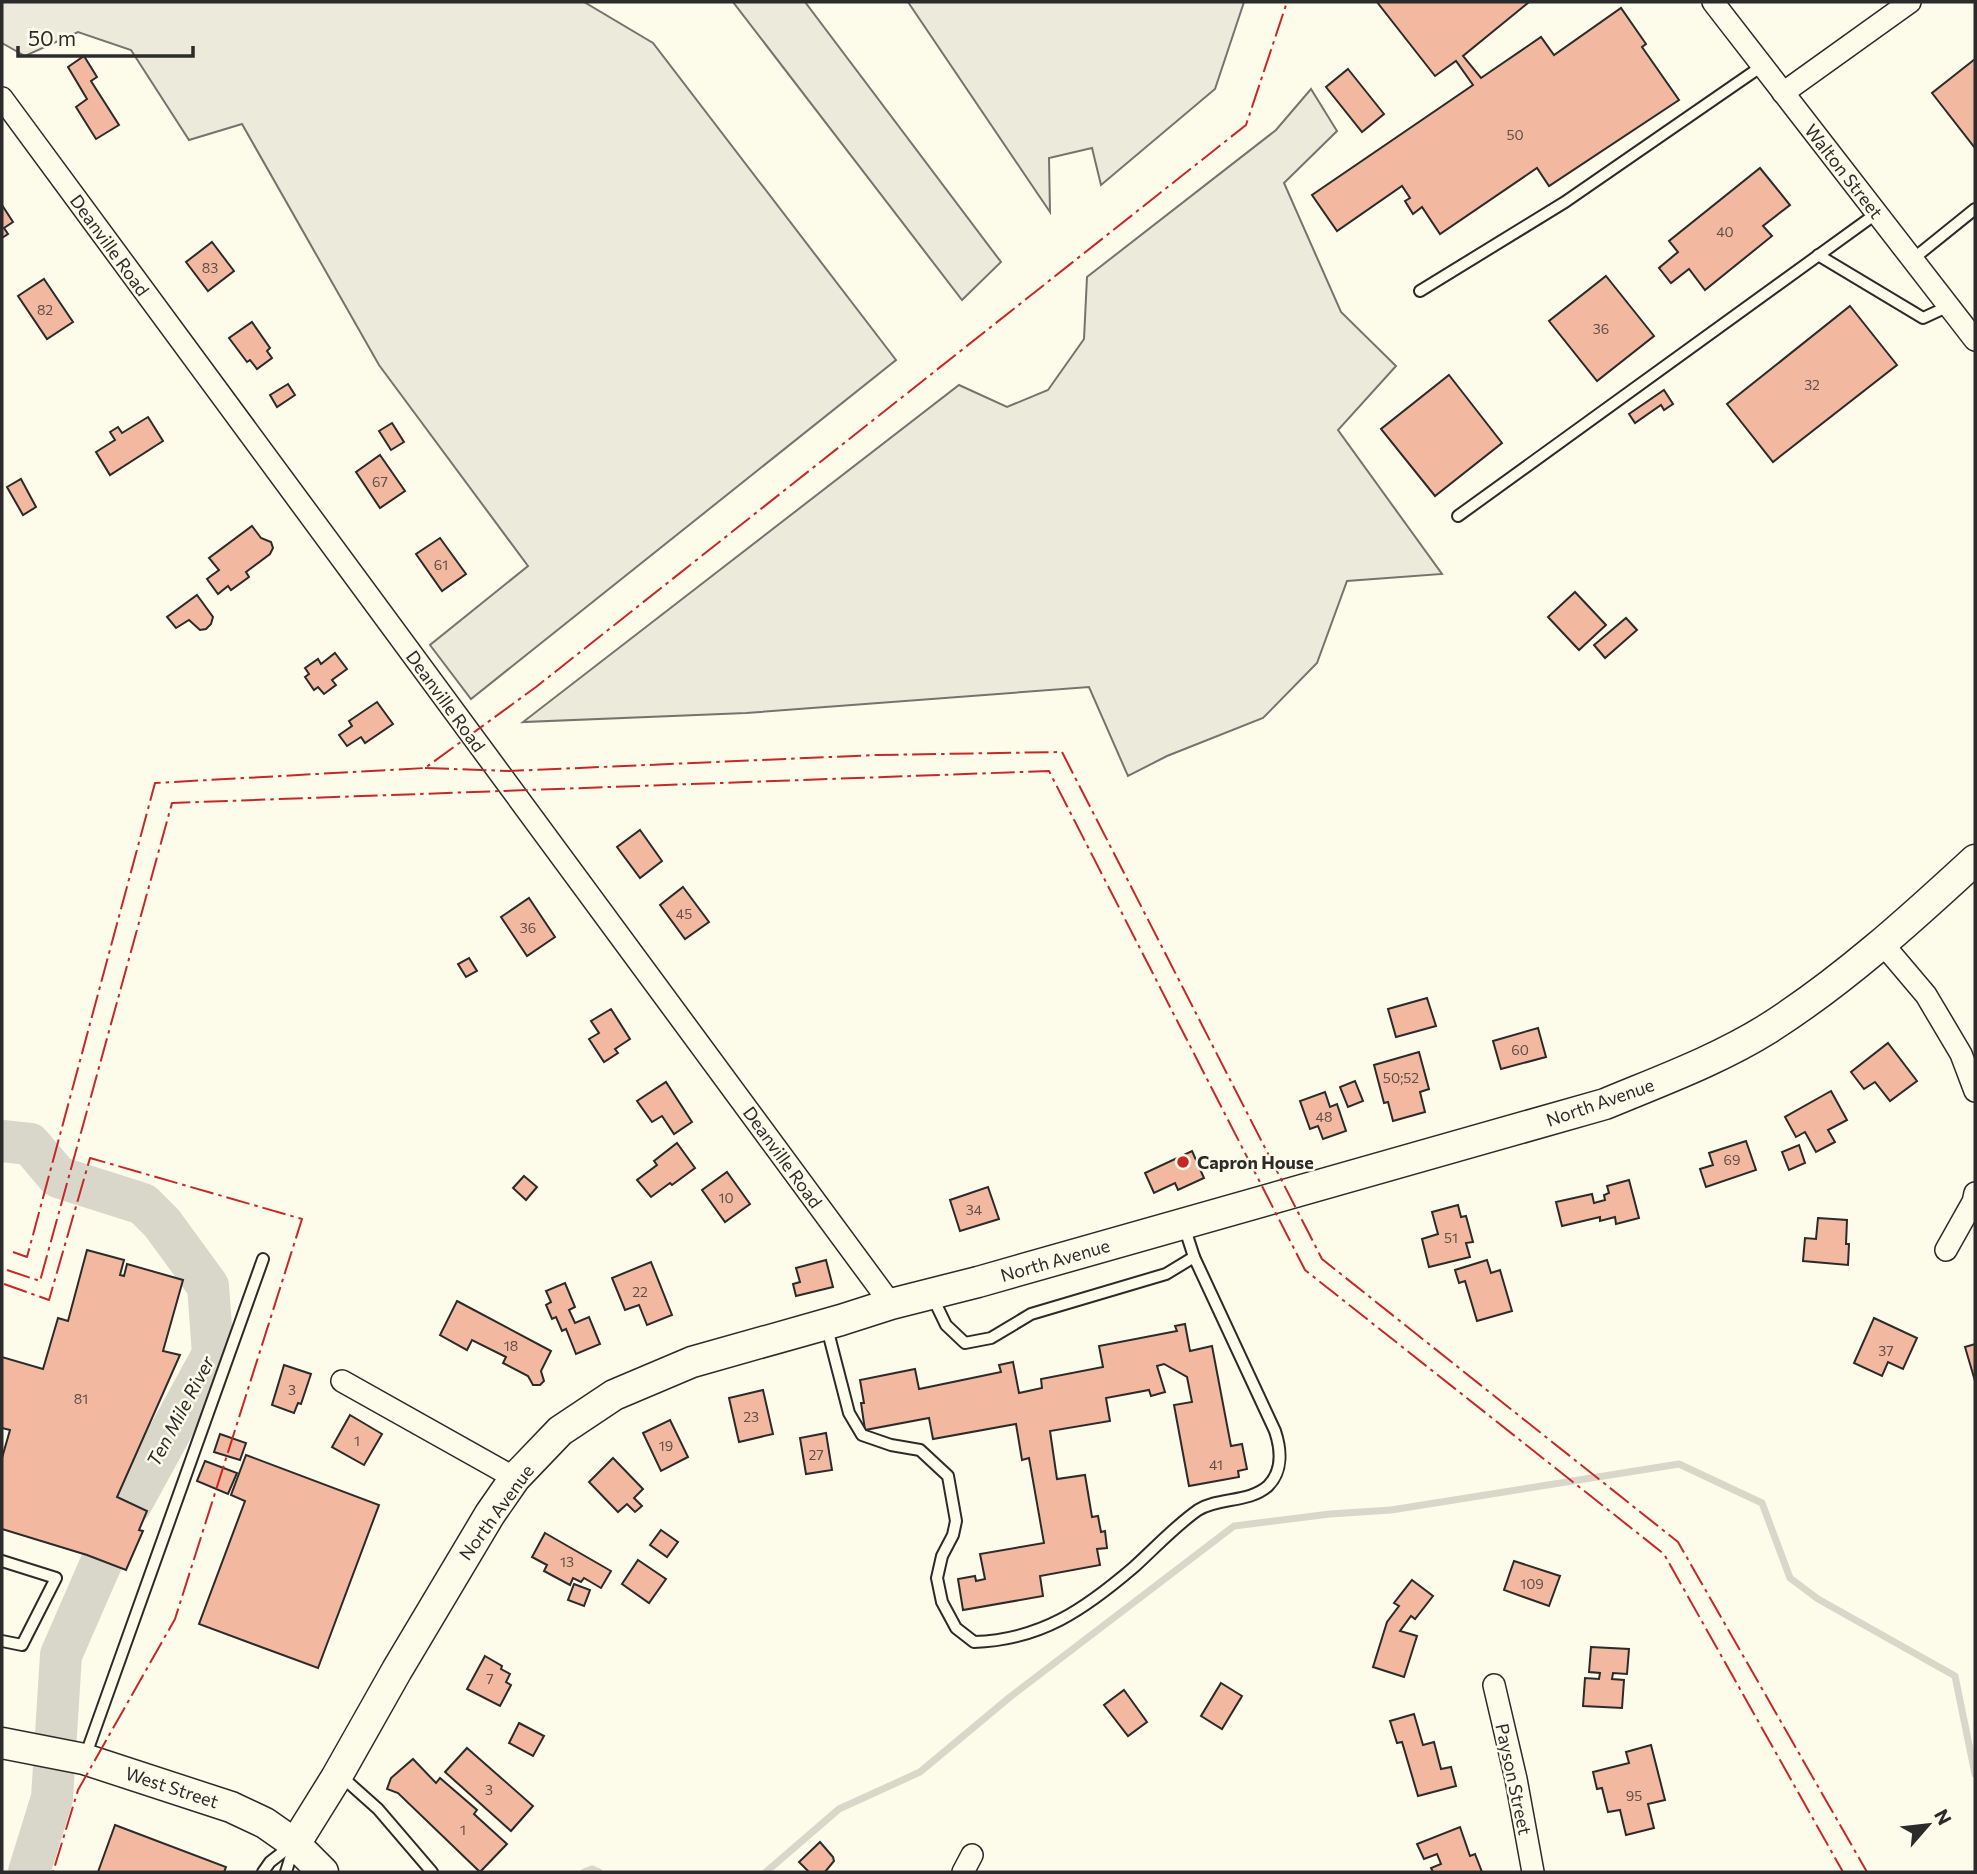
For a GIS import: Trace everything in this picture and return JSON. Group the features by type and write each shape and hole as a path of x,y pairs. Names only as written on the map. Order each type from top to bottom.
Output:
{"main road":[{"name":"North Avenue","path":"295,1844 339,1774 459,1563 515,1478 560,1431 614,1395 692,1362 1605,1104 1686,1071 1767,1029 1846,974 1975,860"},
{"name":"West Street","path":"13,1744 84,1759 231,1807 265,1823 295,1844 323,1872"}],"street":[{"name":"Walton Street","path":"1713,2 1975,340"},
{"path":"1783,93 1910,2"},
{"name":"Deanville Road","path":"2,98 891,1304"},
{"path":"1882,943 1926,995 1961,1054 1975,1091"},
{"path":"1945,1250 1973,1202 1975,1193"},
{"path":"342,1381 515,1478"},
{"name":"Payson Street","path":"1494,1685 1534,1872"}],"lane":[{"path":"1420,291 1564,202 1762,66"},
{"path":"1913,259 1975,209"},
{"path":"1458,516 1877,213"},
{"path":"1818,255 1923,318 1949,306"},
{"path":"826,1324 849,1413 862,1435 891,1445 920,1450 948,1476 956,1521 953,1535 942,1556 937,1578 942,1602 956,1628 974,1642 1001,1641 1052,1625 1084,1606 1200,1509 1225,1500 1249,1496 1268,1485 1278,1468 1280,1448 1275,1431 1194,1257 1183,1223"},
{"path":"931,1294 946,1325 965,1343 991,1338 1031,1314 1166,1274 1194,1257"},
{"path":"84,1759 263,1259"},
{"path":"2,1560 56,1578 22,1645 2,1641"},
{"path":"339,1774 378,1809 432,1872"},
{"path":"262,1872 270,1862 295,1844"},
{"path":"286,1872 295,1844"}],"shaded area":[{"path":"2,2 584,2 653,43 896,360 471,699 430,645 528,566 379,365 242,124 189,140 131,50 78,32 25,56 2,43"},
{"path":"733,2 805,2 1001,262 962,300"},
{"path":"908,2 1244,2 1215,89 1101,185 1092,148 1049,158 1050,212"},
{"path":"1311,89 1337,131 1284,183 1341,312 1396,366 1338,430 1442,574 1347,581 1317,663 1263,718 1167,756 1128,776 1089,687 746,713 523,722 959,385 1007,407 1048,390 1084,339 1087,277 1276,130"}],"building":[{"path":"1377,2 1529,2 1463,56 1481,78 1541,37 1554,55 1621,8 1646,44 1642,47 1679,100 1549,186 1537,168 1440,234 1422,207 1413,214 1405,201 1410,198 1402,186 1337,231 1312,195 1473,85 1456,61 1435,76"},
{"path":"84,56 97,77 91,81 119,125 96,139 76,107 87,99 68,67"},
{"path":"1975,59 1975,148 1932,93"},
{"path":"1348,69 1384,114 1362,132 1326,87"},
{"path":"1760,168 1790,205 1763,226 1772,236 1705,290 1689,269 1671,283 1659,268 1678,252 1669,241"},
{"path":"2,205 13,222 4,228 8,234 2,238"},
{"path":"212,242 234,271 208,291 186,262"},
{"path":"1606,276 1654,336 1597,381 1549,321"},
{"path":"44,279 73,322 47,339 18,296"},
{"path":"1850,306 1897,365 1773,462 1727,404"},
{"path":"252,322 270,348 267,351 272,358 257,369 250,360 247,362 229,338"},
{"path":"1449,375 1502,443 1435,496 1381,429"},
{"path":"288,384 295,395 277,407 270,395"},
{"path":"1664,390 1673,404 1664,410 1661,405 1635,423 1629,414"},
{"path":"148,417 163,441 110,475 96,452 115,440 110,432 118,427 122,433"},
{"path":"392,423 404,442 391,450 379,431"},
{"path":"380,455 405,491 380,508 356,472"},
{"path":"21,479 36,507 23,515 7,487"},
{"path":"252,526 261,538 271,542 273,548 270,554 246,572 249,577 231,590 228,586 218,594 207,579 219,570 209,558"},
{"path":"440,538 466,574 442,591 416,554"},
{"path":"1575,592 1606,625 1579,650 1548,617"},
{"path":"197,595 213,617 211,624 200,630 189,620 176,628 167,617"},
{"path":"1626,618 1637,630 1605,658 1594,645"},
{"path":"335,653 347,669 332,680 336,685 324,694 318,687 314,690 305,677 309,674 305,668 318,659 321,664"},
{"path":"377,702 393,724 365,743 361,737 347,746 339,735 352,726 349,721"},
{"path":"640,830 662,861 640,878 617,847"},
{"path":"683,887 709,922 685,939 660,905"},
{"path":"529,898 555,937 527,956 501,917"},
{"path":"469,958 477,971 466,977 458,964"},
{"path":"1427,998 1436,1026 1396,1037 1388,1009"},
{"path":"611,1009 630,1039 615,1049 618,1053 604,1062 589,1039 599,1033 591,1021"},
{"path":"1538,1028 1546,1057 1501,1069 1493,1041"},
{"path":"1888,1043 1917,1081 1890,1101 1875,1082 1864,1089 1851,1072"},
{"path":"1419,1052 1429,1089 1420,1092 1425,1112 1393,1121 1388,1102 1384,1103 1374,1065"},
{"path":"1355,1081 1363,1101 1348,1107 1340,1087"},
{"path":"666,1082 692,1122 674,1134 662,1116 652,1122 637,1101"},
{"path":"1831,1091 1847,1120 1828,1130 1835,1142 1816,1152 1805,1132 1796,1137 1785,1117"},
{"path":"1325,1092 1330,1107 1337,1104 1346,1131 1323,1139 1318,1126 1310,1129 1300,1101"},
{"path":"1746,1141 1756,1170 1706,1187 1700,1169 1713,1165 1709,1153"},
{"path":"677,1143 695,1168 651,1197 637,1180 657,1165 654,1161"},
{"path":"1799,1145 1805,1163 1789,1170 1782,1152"},
{"name":"Capron House","path":"1192,1151 1204,1178 1178,1190 1175,1183 1154,1193 1145,1173"},
{"path":"727,1172 750,1204 725,1222 702,1190"},
{"path":"524,1176 537,1187 526,1200 513,1188"},
{"path":"1629,1180 1639,1218 1616,1224 1615,1217 1600,1221 1600,1217 1562,1226 1556,1202 1592,1194 1594,1203 1605,1200 1604,1195 1609,1193 1607,1186"},
{"path":"988,1187 999,1219 960,1231 950,1200"},
{"path":"1458,1205 1461,1217 1466,1216 1473,1242 1466,1243 1470,1257 1429,1267 1422,1239 1438,1234 1432,1212"},
{"path":"1818,1218 1847,1220 1848,1265 1803,1261 1805,1238 1816,1239"},
{"path":"87,1250 124,1260 120,1275 124,1276 127,1264 183,1280 163,1351 180,1355 117,1497 147,1511 139,1530 143,1531 126,1570 2,1529 2,1458 10,1430 2,1428 2,1357 43,1369 58,1318 68,1321"},
{"path":"826,1260 833,1287 796,1296 793,1284 800,1282 796,1268"},
{"path":"1487,1260 1491,1273 1500,1270 1512,1311 1477,1321 1465,1281 1459,1283 1455,1270"},
{"path":"651,1262 672,1315 647,1325 639,1305 625,1310 612,1278"},
{"path":"565,1283 575,1307 569,1310 575,1323 589,1317 600,1344 576,1354 566,1329 562,1331 556,1317 552,1319 546,1305 551,1302 546,1291"},
{"path":"457,1301 551,1351 541,1371 544,1381 540,1385 533,1385 528,1376 503,1363 506,1357 472,1340 467,1350 440,1335"},
{"path":"1874,1318 1917,1338 1903,1369 1888,1362 1882,1376 1854,1363"},
{"path":"1185,1324 1190,1351 1212,1346 1231,1446 1242,1444 1247,1469 1238,1471 1239,1477 1189,1486 1174,1405 1192,1402 1187,1377 1164,1364 1157,1366 1165,1392 1151,1396 1149,1390 1106,1398 1110,1421 1050,1431 1057,1479 1085,1475 1092,1517 1098,1516 1101,1532 1105,1531 1107,1548 1097,1549 1100,1565 1040,1576 1043,1596 963,1610 958,1579 975,1576 976,1581 985,1579 980,1554 1044,1543 1029,1458 1022,1460 1016,1424 933,1439 929,1418 865,1430 860,1380 915,1369 919,1389 1001,1372 999,1365 1013,1362 1019,1393 1042,1388 1041,1379 1103,1367 1099,1346 1177,1331 1175,1326"},
{"path":"1975,1344 1975,1381 1965,1347"},
{"path":"284,1365 311,1374 301,1404 298,1403 294,1413 272,1405"},
{"path":"763,1390 773,1434 739,1442 729,1398"},
{"path":"350,1415 382,1434 364,1465 332,1447"},
{"path":"670,1420 688,1457 661,1471 643,1433"},
{"path":"826,1433 832,1470 806,1474 800,1438"},
{"path":"220,1434 246,1443 240,1460 214,1452"},
{"path":"246,1455 379,1505 318,1668 199,1624 245,1501 231,1495"},
{"path":"613,1458 643,1489 634,1498 642,1506 635,1512 627,1504 618,1512 589,1482"},
{"path":"205,1461 237,1473 228,1494 197,1481"},
{"path":"661,1530 678,1542 667,1557 650,1545"},
{"path":"545,1533 611,1571 601,1588 584,1578 581,1582 573,1578 570,1585 544,1571 547,1565 532,1557"},
{"path":"638,1560 666,1579 649,1603 622,1584"},
{"path":"1514,1561 1560,1576 1549,1606 1504,1590"},
{"path":"1412,1580 1433,1596 1415,1619 1411,1616 1400,1631 1417,1636 1404,1677 1373,1667 1387,1622 1399,1606 1394,1603"},
{"path":"574,1584 590,1590 584,1606 568,1600"},
{"path":"1591,1647 1629,1649 1627,1674 1613,1673 1612,1679 1624,1680 1622,1708 1583,1706 1585,1678 1599,1679 1600,1673 1589,1672"},
{"path":"485,1656 510,1674 506,1682 511,1685 500,1706 467,1689"},
{"path":"1221,1683 1242,1696 1222,1729 1201,1716"},
{"path":"1124,1690 1147,1722 1128,1736 1104,1705"},
{"path":"1414,1714 1423,1745 1434,1742 1441,1769 1451,1767 1456,1786 1418,1796 1402,1742 1397,1743 1390,1721"},
{"path":"519,1723 544,1736 533,1756 509,1743"},
{"path":"1651,1745 1665,1800 1648,1804 1654,1828 1626,1835 1620,1810 1608,1812 1602,1788 1597,1789 1593,1772 1629,1763 1626,1752"},
{"path":"467,1748 533,1806 511,1831 445,1772"},
{"path":"413,1759 436,1783 440,1778 477,1810 474,1814 507,1844 480,1872 398,1793 387,1789 391,1778"},
{"path":"115,1825 226,1867 224,1872 98,1872"},
{"path":"1460,1827 1470,1856 1475,1854 1482,1872 1433,1872 1431,1868 1441,1864 1437,1854 1424,1859 1417,1844"},
{"path":"820,1842 834,1861 825,1872 809,1872 799,1862"}],"waterway":[{"name":"Ten Mile River","path":"2,1141 30,1144 58,1177 143,1204 162,1223 208,1286 213,1354 131,1504"},
{"path":"766,1872 839,1809 920,1772 1010,1697 1234,1526 1330,1514 1391,1510 1679,1464 1762,1503 1790,1578 1818,1599 1955,1676 1975,1774"},
{"name":"Ten Mile River","path":"29,1872 52,1798 61,1655 102,1561"},
{"path":"584,1872 592,1869 599,1872"}],"power":[{"path":"13,1252 27,1257 155,783 425,768 536,687 1246,125 1287,2"},
{"path":"425,768 509,771 877,755 1062,752 1322,1259 1678,1542 1867,1872"},
{"path":"7,1270 40,1281 172,803 1049,771 1305,1270 1664,1554 1843,1872"},
{"path":"4,1284 49,1300 90,1158 302,1219 175,1619 78,1790 53,1872"}],"place":[{"name":"Capron House","path":"1183,1162"}]}
